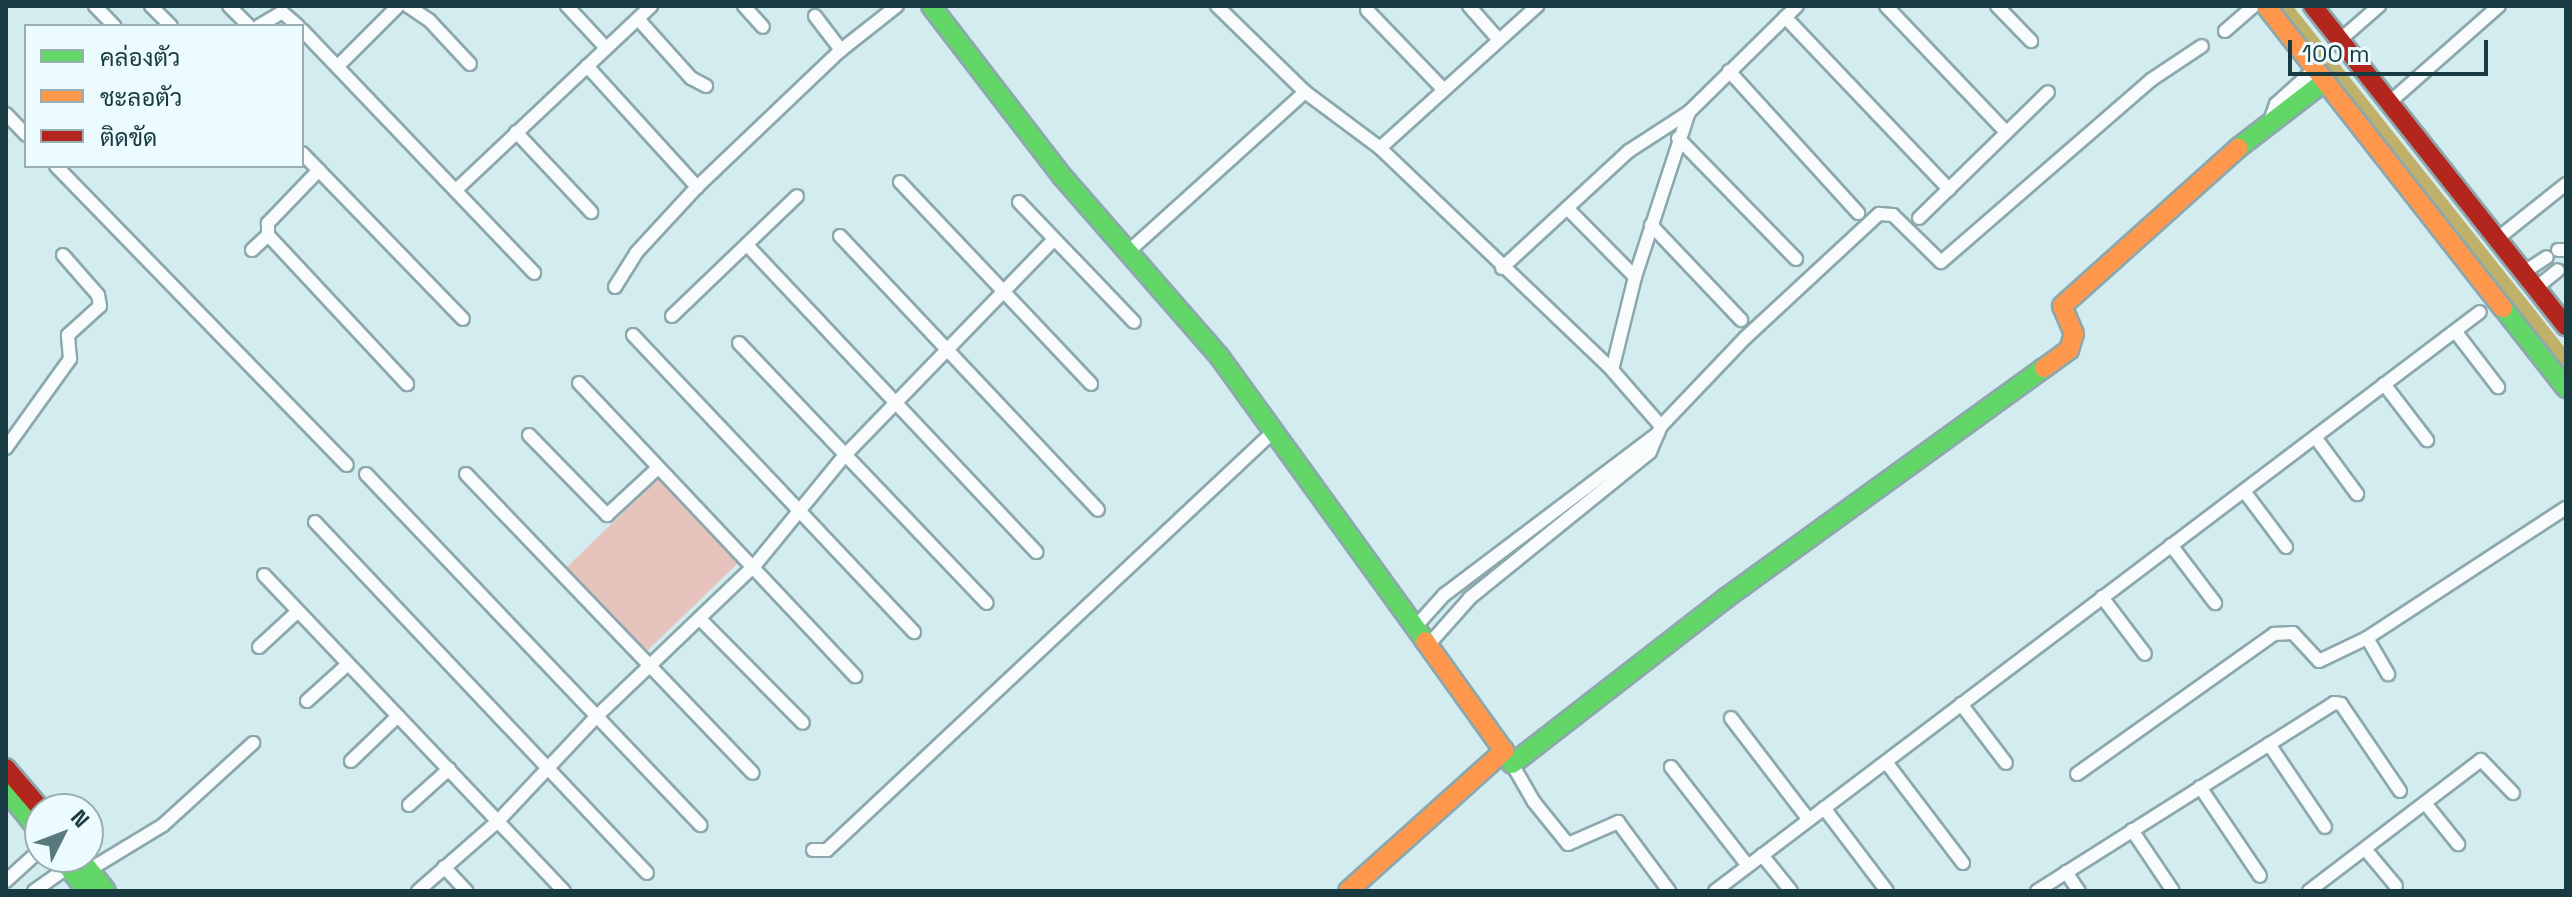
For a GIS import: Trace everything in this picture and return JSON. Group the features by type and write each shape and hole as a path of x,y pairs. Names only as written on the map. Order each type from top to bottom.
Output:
{"street":[{"path":"95,6 112,24"},
{"path":"151,6 169,24"},
{"path":"229,6 247,24"},
{"path":"338,66 398,6"},
{"path":"408,6 429,20 470,64"},
{"path":"567,6 606,48"},
{"path":"457,189 651,6"},
{"path":"744,6 763,27"},
{"path":"931,6 1061,175 1219,356 1430,643 1568,844 1618,822 1669,891"},
{"path":"1217,6 1305,92 1380,148 1612,370 1659,429"},
{"path":"1469,6 1499,40"},
{"path":"1380,148 1537,6"},
{"path":"1502,268 1629,151 1689,112 1797,6"},
{"path":"1886,6 2006,132"},
{"path":"1997,6 2031,41"},
{"path":"2225,31 2254,6"},
{"path":"2266,6 2566,388"},
{"path":"2313,6 2566,326"},
{"path":"2340,40 2379,6"},
{"path":"2390,102 2499,6"},
{"path":"615,287 636,253 697,187 841,50 893,7"},
{"path":"1367,10 1444,90"},
{"path":"262,24 282,12 296,24"},
{"path":"815,16 841,50"},
{"path":"1785,17 1949,189"},
{"path":"638,19 691,78 706,86"},
{"path":"304,32 534,273"},
{"path":"1417,625 1444,595 1659,429 1745,338 1879,214 1893,215 1941,262 2151,80 2202,46"},
{"path":"587,66 697,187"},
{"path":"1729,71 1858,213"},
{"path":"1348,891 1508,758 2069,350 2074,334 2062,306 2271,118 2285,113 2320,75"},
{"path":"1129,251 1305,92"},
{"path":"1919,218 2048,92"},
{"path":"1612,370 1635,277 1689,112"},
{"path":"6,114 24,133"},
{"path":"516,132 591,212"},
{"path":"1678,138 1796,259"},
{"path":"304,155 463,319"},
{"path":"58,168 347,465"},
{"path":"319,170 268,223 268,235 407,384"},
{"path":"900,182 1091,384"},
{"path":"2497,239 2566,184"},
{"path":"672,316 797,196"},
{"path":"1019,202 1134,322"},
{"path":"1567,208 1635,277"},
{"path":"1651,225 1741,320"},
{"path":"252,250 268,235"},
{"path":"840,236 1098,510"},
{"path":"418,891 498,821 549,771 597,716 755,565 797,509 846,454 1054,239"},
{"path":"747,245 1036,552"},
{"path":"2524,272 2557,252"},
{"path":"6,448 70,359 68,335 100,306 98,295 63,255"},
{"path":"2536,288 2558,270"},
{"path":"1715,891 2480,312"},
{"path":"2455,331 2498,387"},
{"path":"633,335 914,632"},
{"path":"739,343 987,603"},
{"path":"579,383 755,565 855,676"},
{"path":"2384,384 2427,440"},
{"path":"1430,643 1470,598 1650,452 1659,429"},
{"path":"813,850 827,850 838,841 1274,431"},
{"path":"529,435 607,515 658,468"},
{"path":"2315,437 2357,494"},
{"path":"366,474 700,825"},
{"path":"466,474 753,773"},
{"path":"2244,491 2286,547"},
{"path":"2077,774 2274,634 2293,633 2319,661 2367,638 2566,508"},
{"path":"315,522 647,873"},
{"path":"2171,545 2215,603"},
{"path":"264,575 564,891"},
{"path":"2102,597 2145,654"},
{"path":"259,647 298,611"},
{"path":"700,619 803,723"},
{"path":"2367,638 2388,674"},
{"path":"307,701 348,664"},
{"path":"2037,891 2338,702 2400,791"},
{"path":"1961,704 2006,763"},
{"path":"351,761 398,716"},
{"path":"1731,718 1809,820"},
{"path":"104,850 163,825 253,743"},
{"path":"2269,744 2325,827"},
{"path":"2309,891 2484,759 2513,793"},
{"path":"1886,762 1963,863"},
{"path":"1671,767 1748,866"},
{"path":"6,768 27,793"},
{"path":"409,805 449,769"},
{"path":"2200,787 2260,876"},
{"path":"6,790 24,812"},
{"path":"2425,803 2458,844"},
{"path":"1824,808 1887,891"},
{"path":"2132,830 2173,891"},
{"path":"2365,849 2396,886"},
{"path":"1762,855 1791,891"},
{"path":"6,881 24,865"},
{"path":"444,867 466,891"},
{"path":"2066,872 2079,891"},
{"path":"34,891 60,873"},
{"path":"85,873 106,891"}],"shaded area":[{"path":"658,479 739,562 647,651 567,567"}],"waterway":[{"path":"2284,6 2566,360"}],"traffic: fast":[{"path":"931,6 1061,175 1219,356 1425,641"},
{"path":"2238,148 2325,81"},
{"path":"2503,308 2566,388"},
{"path":"1512,764 1726,598 2044,368"},
{"path":"6,790 24,812"},
{"path":"73,873 87,891"},
{"path":"92,873 106,891"}],"traffic: slow":[{"path":"2266,6 2503,308"},
{"path":"2044,368 2069,350 2074,334 2062,306 2238,148"},
{"path":"1348,891 1504,751 1425,641"}],"traffic: jam":[{"path":"2313,6 2566,326"},
{"path":"6,768 27,793"}]}
